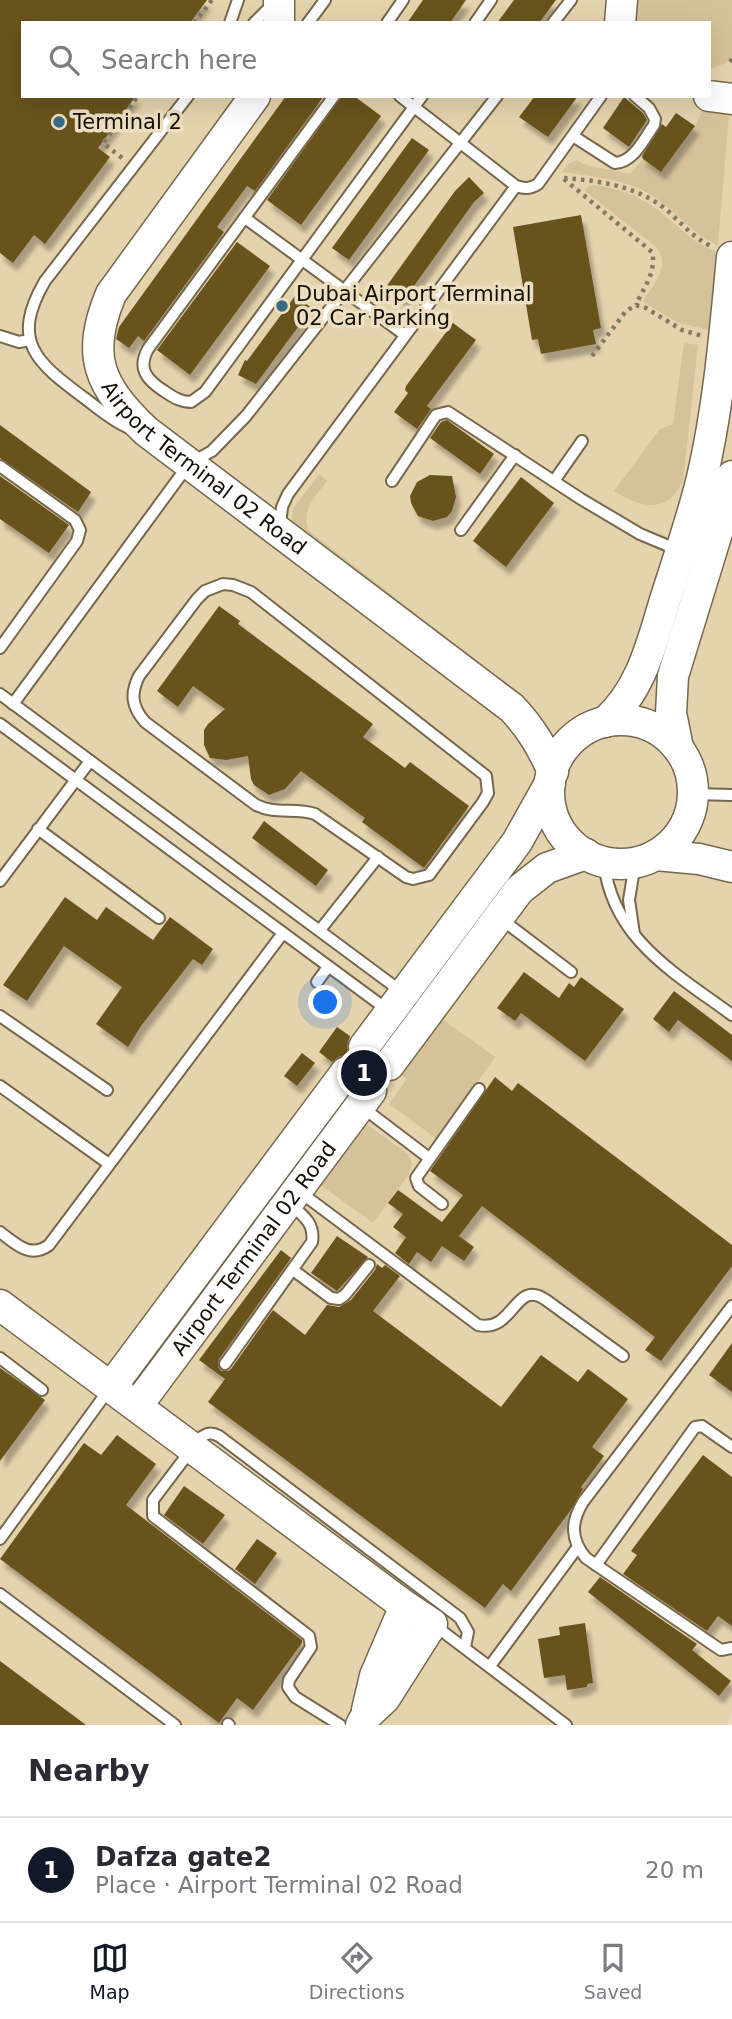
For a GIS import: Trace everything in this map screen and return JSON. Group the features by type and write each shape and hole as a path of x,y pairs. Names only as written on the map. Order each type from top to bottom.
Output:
{"street":[{"path":"278,0 279,21"},
{"path":"620,21 622,0"},
{"path":"711,96 732,99"},
{"name":"Airport Terminal 02 Road","path":"254,98 111,294 100,319 97,343 100,369 108,388 146,431 512,708 541,743 551,777"},
{"path":"605,722 626,699 646,662 704,466 724,339 724,253"},
{"path":"678,748 671,713 673,676 732,476"},
{"path":"364,1047 517,842 558,758 578,735 605,722 619,720 646,724 658,730 678,748 687,762 693,794 686,823 674,841 646,859"},
{"path":"551,777 551,807 560,830 576,848 595,858"},
{"path":"389,1065 498,917 532,877 564,860 595,858 699,859 732,867"},
{"path":"397,1003 422,1022"},
{"name":"Airport Terminal 02 Road","path":"111,1387 346,1072"},
{"name":"Airport Terminal 02 Road","path":"136,1406 366,1098"},
{"path":"272,1171 293,1196"},
{"path":"0,1305 432,1624 385,1698 356,1722"},
{"path":"356,1722 368,1700 375,1676 405,1606"}],"lane":[{"path":"231,21 238,0"},
{"path":"256,21 278,0"},
{"path":"310,21 325,0"},
{"path":"388,21 403,0"},
{"path":"476,21 491,0"},
{"path":"560,20 571,0"},
{"path":"146,431 135,430 116,421 54,375 39,360 30,340 28,319 45,281 186,98"},
{"path":"333,98 148,349 143,365 149,381 183,402 198,398 421,98"},
{"path":"403,98 516,186 532,188 538,184 600,98"},
{"path":"13,704 189,464 212,451 246,416 495,98"},
{"path":"573,136 615,163 630,159 655,119 649,108 637,98"},
{"path":"280,532 279,518 288,494 516,186"},
{"path":"245,218 405,335"},
{"path":"0,336 8,340 30,340"},
{"path":"392,481 436,415 443,412 452,413 640,534 681,550"},
{"path":"554,481 582,441"},
{"path":"461,530 515,455"},
{"path":"0,466 75,520 80,530 77,541 0,648"},
{"path":"223,584 233,584 251,592 486,776 488,793 483,802 429,875 421,878 406,877 378,857 315,814 300,810 271,811 256,805 145,722 137,712 133,701 133,688 139,676 205,591 223,584"},
{"path":"0,694 320,930 397,1003"},
{"path":"0,724 328,967 397,1003"},
{"path":"0,881 90,761"},
{"path":"693,794 732,795"},
{"path":"38,829 159,918"},
{"path":"320,930 378,857"},
{"path":"595,858 612,902 635,937 676,974 732,1015"},
{"path":"635,937 629,900 646,859"},
{"path":"498,917 571,972"},
{"path":"0,1232 31,1252 41,1251 49,1245 283,933"},
{"path":"317,982 328,967"},
{"path":"0,1016 107,1090"},
{"path":"0,1086 109,1164"},
{"path":"442,1204 416,1183 416,1178 479,1089"},
{"path":"366,1098 429,1158"},
{"path":"225,1364 312,1242 314,1233 311,1224 293,1196"},
{"path":"293,1196 478,1325 498,1324 522,1298 540,1296 623,1356"},
{"path":"293,1270 331,1298 339,1299 369,1265"},
{"path":"732,1306 579,1509 575,1516 573,1532 578,1548 596,1565 721,1650 732,1648"},
{"path":"0,1358 42,1390"},
{"path":"0,1539 111,1387"},
{"path":"596,1565 695,1427 702,1426 732,1447"},
{"path":"356,1722 295,1697 288,1686 289,1680 311,1647 309,1636 153,1516 153,1500 192,1448 206,1434 219,1436 460,1618 468,1632 465,1647"},
{"path":"490,1666 578,1548"},
{"path":"0,1594 174,1725"},
{"path":"432,1624 566,1725"}],"path":[{"path":"196,21 212,0"},
{"path":"132,166 103,143 137,98"},
{"path":"592,356 626,311 636,305 651,273 654,259 652,253 564,178 609,183 644,195 665,209 702,242 724,253"},
{"path":"636,305 646,308 681,330 724,339"}],"shaded area":[{"path":"0,0 732,0 732,1714 727,1725 0,1725"},
{"path":"638,0 732,0 732,56 725,63 711,69 711,21 636,21"},
{"path":"703,110 729,115 718,245 694,230 646,192 612,180 562,172 568,164 577,160 586,165 630,174 643,159 661,172 695,126"},
{"path":"596,185 640,199 695,240 718,252 709,330 679,323 643,302 660,274 660,253 655,246 585,191 589,186"},
{"path":"684,343 698,345 683,481 677,492 661,504 643,504 614,491 660,429 673,424"},
{"path":"319,474 327,481 308,510 306,516 309,531 489,670 483,679 291,527 293,509"},
{"path":"438,1016 495,1057 437,1139 389,1104 407,1079 398,1072"},
{"path":"358,1118 409,1155 412,1164 409,1174 373,1223 318,1183"}],"building":[{"name":"Terminal 2","path":"0,0 207,0 191,21 21,21 21,98 135,98 98,148 110,157 45,244 34,235 13,263 0,253"},
{"path":"423,0 466,0 451,21 408,21"},
{"path":"514,0 556,0 540,21 498,21"},
{"path":"285,98 323,98 255,191 247,186 217,227 224,232 144,341 138,336 129,348 116,339 119,327"},
{"path":"341,98 357,98 381,116 301,225 267,200"},
{"path":"533,98 577,98 548,137 519,117"},
{"path":"623,98 643,113 647,120 629,147 603,128"},
{"path":"676,113 695,126 661,172 642,156 662,124 666,127"},
{"path":"412,138 429,150 349,260 332,248"},
{"path":"469,177 484,193 474,202 404,300 386,287 455,191"},
{"path":"581,215 601,328 593,330 596,344 541,354 538,339 532,340 513,227"},
{"path":"237,242 270,266 190,375 157,350"},
{"path":"295,296 312,308 256,384 238,375 245,360 247,361"},
{"path":"453,323 476,340 427,406 431,409 417,429 394,412 408,393 406,386"},
{"path":"447,420 494,454 480,474 430,438 441,422"},
{"path":"0,425 91,492 78,512 0,458"},
{"path":"430,475 452,476 456,497 447,517 433,521 418,516 410,496 417,482"},
{"path":"0,476 69,525 49,553 0,519"},
{"path":"521,477 554,503 506,567 473,541"},
{"path":"219,606 240,621 238,624 373,724 363,737 405,768 410,762 469,806 424,868 362,822 365,818 301,771 285,789 269,795 254,785 248,756 226,760 210,758 204,745 204,730 225,709 193,686 178,707 157,691"},
{"path":"264,821 328,870 316,886 252,838"},
{"path":"65,897 97,920 106,907 153,940 170,917 213,949 202,965 193,959 128,1047 96,1024 122,987 64,946 27,1001 3,985"},
{"path":"524,972 559,998 569,983 574,987 581,977 624,1009 585,1061 521,1013 515,1021 497,1008"},
{"path":"674,991 732,1035 732,1061 678,1020 669,1032 653,1019"},
{"path":"337,1027 350,1036 348,1055 340,1056 332,1062 319,1052"},
{"path":"302,1053 315,1063 297,1086 284,1076"},
{"path":"495,1077 512,1091 518,1083 732,1245 732,1266 661,1361 645,1350 655,1337 482,1206 459,1236 474,1247 464,1261 442,1246 431,1262 417,1252 409,1264 395,1253 406,1237 393,1227 403,1214 388,1203 398,1190 442,1222 463,1195 430,1171"},
{"path":"337,1236 368,1257 337,1291 311,1273"},
{"path":"281,1250 291,1258 219,1359 218,1367 221,1371 231,1369 273,1310 305,1335 327,1305 339,1307 351,1300 377,1264 382,1268 385,1265 400,1276 373,1311 501,1407 541,1355 578,1382 588,1369 628,1399 592,1447 604,1456 581,1487 583,1489 570,1511 511,1591 503,1584 485,1608 208,1402 225,1379 199,1360"},
{"path":"732,1343 732,1392 709,1375"},
{"path":"0,1368 45,1400 0,1461"},
{"path":"117,1435 156,1464 126,1505 302,1640 253,1710 237,1698 219,1723 0,1559 84,1443 101,1455"},
{"path":"703,1455 732,1477 732,1626 718,1616 707,1631 623,1574 637,1555 631,1551"},
{"path":"184,1486 225,1515 203,1544 164,1515"},
{"path":"257,1539 277,1553 255,1584 235,1569"},
{"path":"600,1577 697,1644 692,1650 731,1681 719,1696 588,1592"},
{"path":"585,1623 593,1683 587,1684 587,1687 567,1690 565,1675 544,1678 538,1639 560,1635 559,1627"},
{"path":"0,1661 86,1725 0,1725"}],"place":[{"name":"Terminal 2","path":"59,122"},
{"name":"Dubai Airport Terminal 02 Car Parking","path":"282,306"},
{"name":"Dafza gate2","path":"364,1073"}]}
